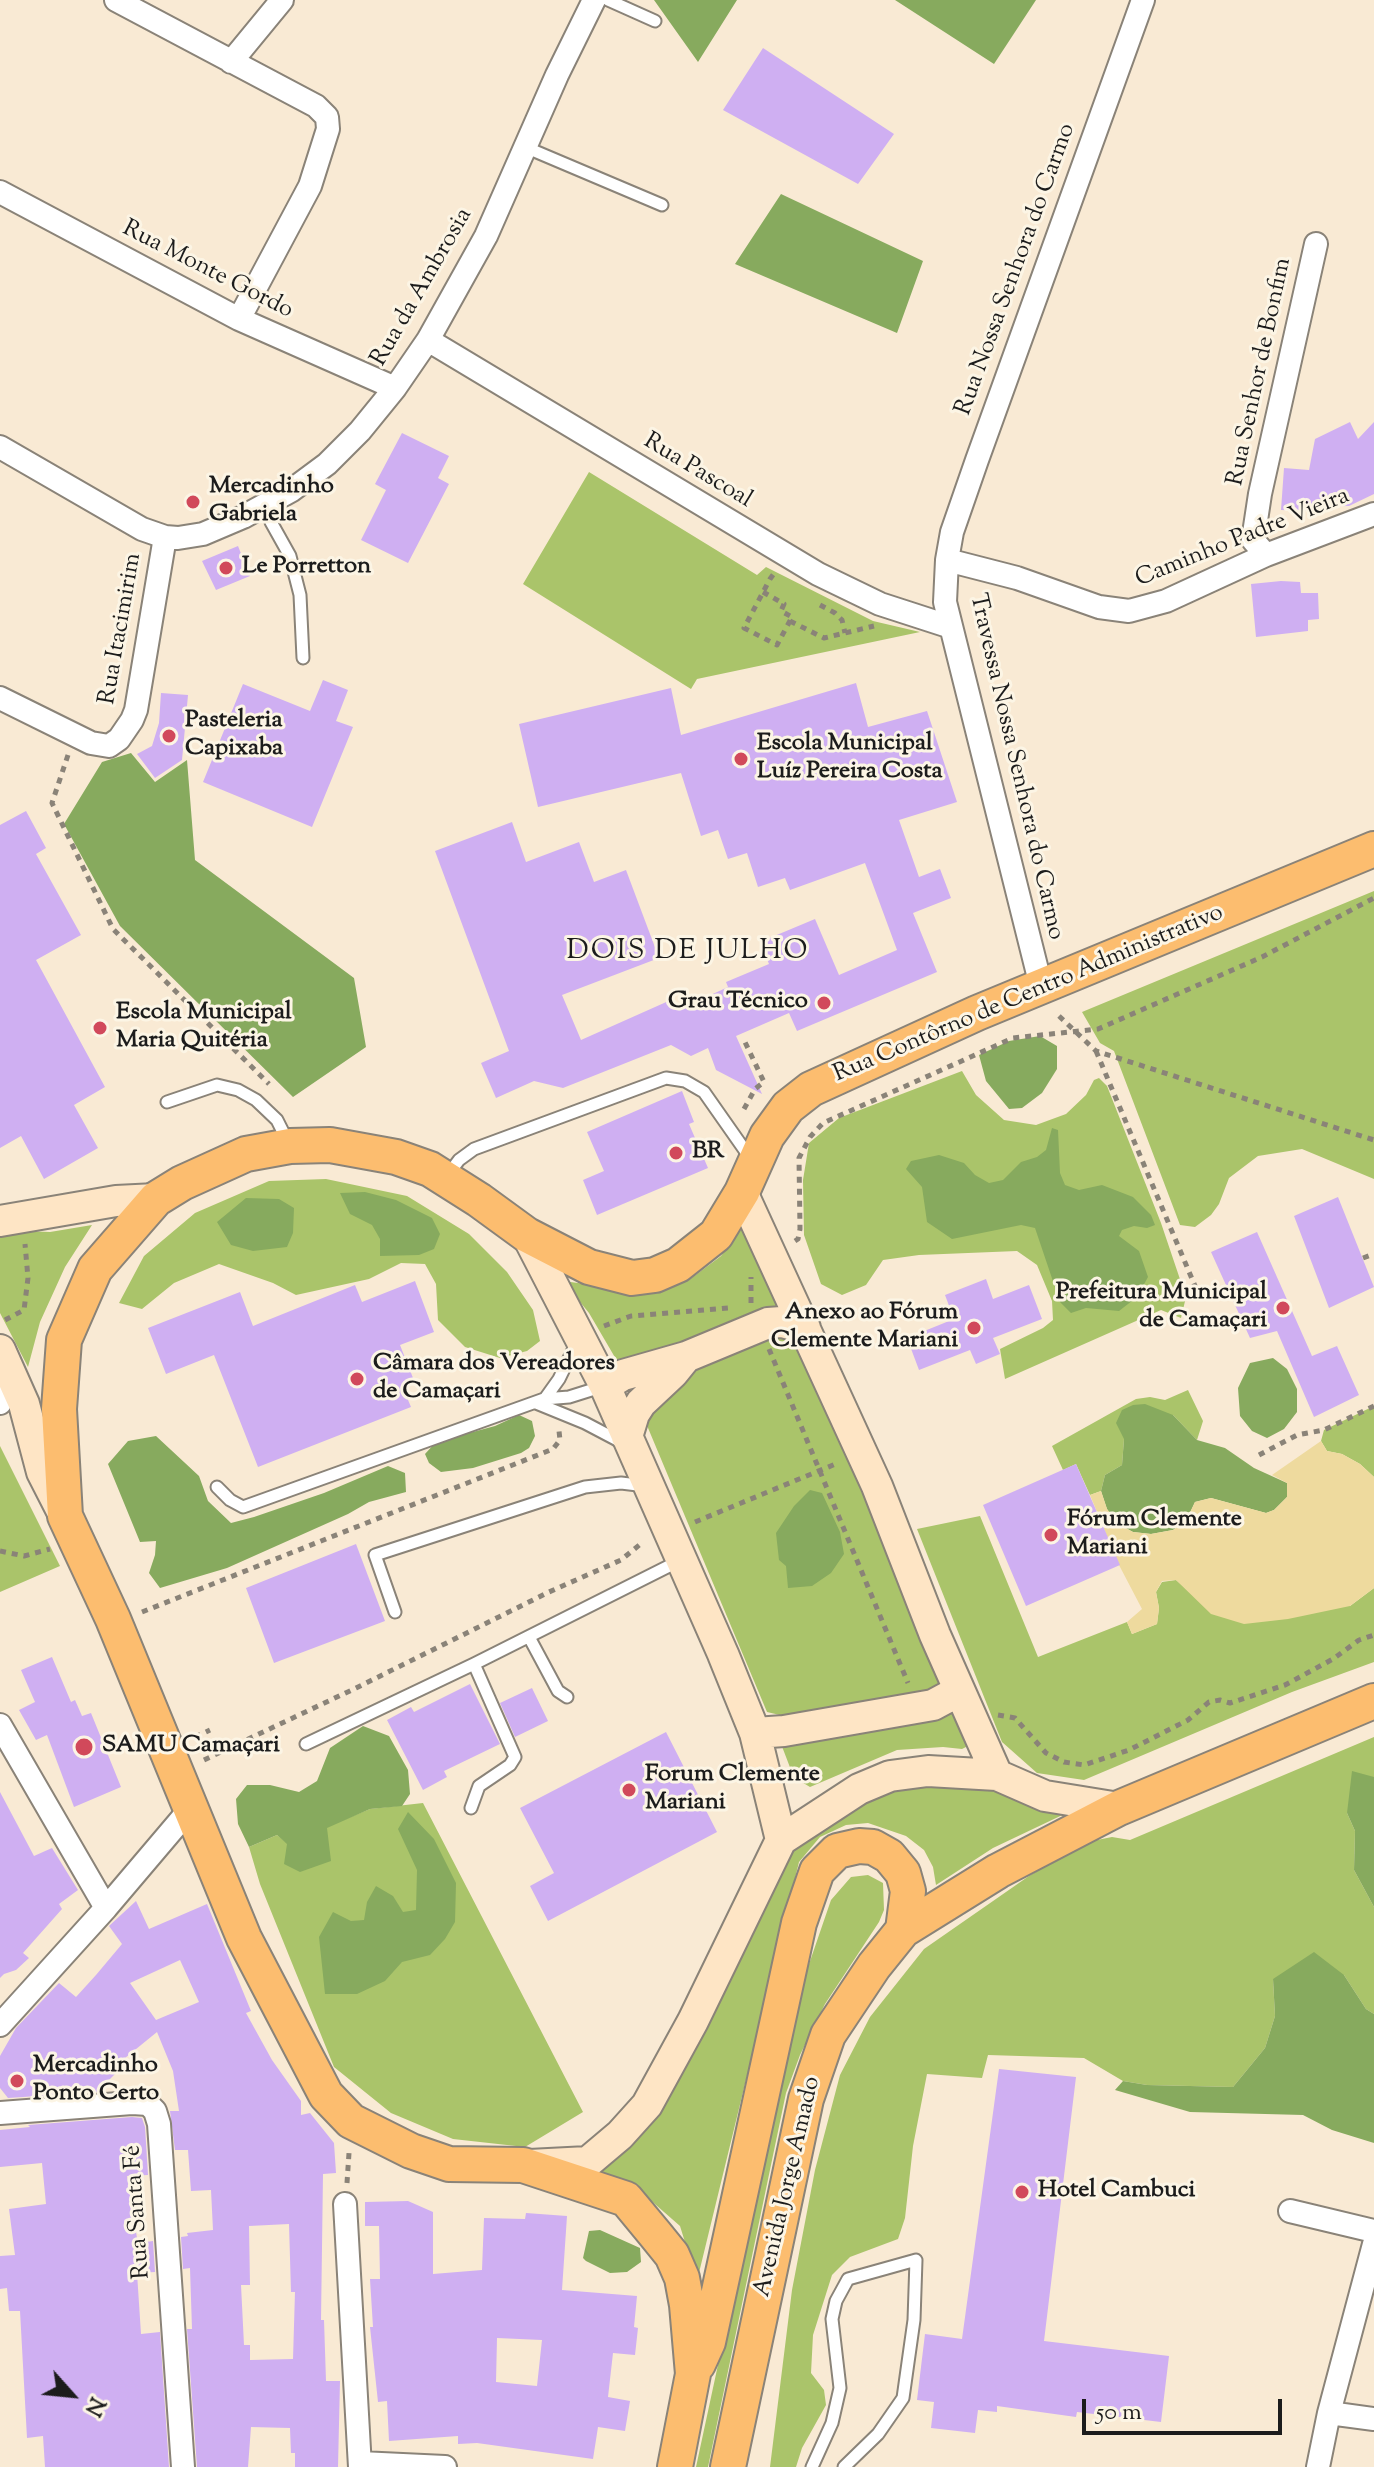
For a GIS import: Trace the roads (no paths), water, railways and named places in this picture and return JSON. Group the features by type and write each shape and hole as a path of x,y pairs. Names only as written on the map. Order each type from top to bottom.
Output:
{"main road":[{"name":"Rua Contôrno de Centro Administrativo","path":"65,1516 59,1409 64,1340 95,1269 156,1199 182,1183 246,1154 290,1146 330,1145 396,1157 430,1169 527,1235 589,1267 632,1278 655,1275 678,1265 716,1235 767,1136 788,1107 811,1089 977,1013 1374,849"},
{"path":"65,1516 113,1619 244,1938 326,2095 351,2121 411,2151 449,2164 523,2165 626,2199 672,2255 682,2278 693,2374"},
{"path":"903,1930 998,1871 1119,1808 1374,1701"},
{"path":"675,2467 693,2374 708,2342 796,1938 817,1871 837,1851 848,1848 873,1847 889,1856 903,1873 908,1891 903,1930"},
{"name":"Avenida Jorge Amado","path":"731,2461 806,2099 828,2035 874,1966 903,1930"}],"street":[{"path":"116,0 316,106 327,117 328,129 320,162 310,186 239,319"},
{"path":"231,62 282,0"},
{"name":"Rua da Ambrosia","path":"165,537 203,534 243,517 292,490 327,464 360,431 395,388 428,340 486,236 594,0"},
{"name":"Rua Nossa Senhora do Carmo","path":"947,560 952,532 982,445 1143,0"},
{"name":"Rua Monte Gordo","path":"0,192 239,319 395,388"},
{"name":"Rua Senhor de Bonfim","path":"1266,555 1253,540 1260,494 1316,244"},
{"name":"Rua Pascoal","path":"428,340 818,574 880,604 951,627"},
{"path":"0,447 142,529 165,537"},
{"name":"Caminho Padre Vieira","path":"947,560 1017,578 1099,607 1129,611 1150,607 1193,590 1266,555 1374,514"},
{"name":"Rua Itacimirim","path":"0,698 91,743 109,746 119,739 136,710 165,537"},
{"name":"Travessa Nossa Senhora do Carmo","path":"947,560 945,602 1041,986"},
{"path":"748,1177 805,1328 877,1486 959,1691 997,1775"},
{"path":"12,1226 116,1201 156,1199"},
{"path":"527,1235 588,1332 605,1386 755,1733 781,1840"},
{"path":"605,1386 623,1375 686,1357 755,1318 805,1328"},
{"path":"0,1350 6,1390 24,1404 42,1472 65,1516"},
{"path":"631,1443 634,1414 641,1403 686,1357"},
{"path":"755,1733 784,1731 933,1705 959,1691"},
{"path":"0,1725 106,1908"},
{"path":"523,2165 588,2162 620,2135 647,2105 693,2021 781,1840 859,1789 890,1776 928,1771 997,1775 1045,1796 1119,1808"},
{"path":"3,2017 106,1908 190,1809"},
{"name":"Rua Santa Fé","path":"0,2113 132,2103 148,2104 155,2111 159,2124 183,2467"},
{"path":"345,2204 360,2465 445,2467"},
{"path":"1290,2211 1374,2231"},
{"path":"1325,2466 1329,2413 1374,2244"},
{"path":"1329,2413 1374,2419"}],"lane":[{"path":"608,0 655,21"},
{"path":"525,147 662,205"},
{"path":"269,503 271,522 290,556 300,595 303,658"},
{"path":"445,1178 459,1160 474,1149 666,1078 685,1081 704,1092 748,1177"},
{"path":"167,1102 217,1085 238,1090 256,1100 277,1120 290,1146"},
{"path":"540,1401 559,1379 588,1332"},
{"path":"217,1487 243,1507 540,1401 569,1397 605,1386"},
{"path":"540,1401 631,1443"},
{"path":"395,1612 375,1555 585,1487 621,1483 650,1487"},
{"path":"306,1744 529,1637 682,1559"},
{"path":"529,1637 558,1691 567,1697"},
{"path":"471,1808 479,1786 510,1765 515,1757 474,1664"},
{"path":"812,2467 832,2423 840,2388 832,2319 836,2301 848,2279 916,2260 914,2320 903,2398 878,2434 844,2467"}],"place":[{"name":"Mercadinho Gabriela","path":"193,502"},
{"name":"Le Porretton","path":"226,568"},
{"name":"Pasteleria Capixaba","path":"169,736"},
{"name":"Escola Municipal Luíz Pereira Costa","path":"741,759"},
{"name":"Grau Técnico","path":"824,1003"},
{"name":"Escola Municipal Maria Quitéria","path":"100,1028"},
{"name":"BR","path":"676,1153"},
{"name":"Prefeitura Municipal de Camaçari","path":"1283,1308"},
{"name":"Anexo ao Fórum Clemente Mariani","path":"974,1328"},
{"name":"Câmara dos Vereadores de Camaçari","path":"357,1379"},
{"name":"Fórum Clemente Mariani","path":"1051,1535"},
{"name":"SAMU Camaçari","path":"84,1747"},
{"name":"Forum Clemente Mariani","path":"629,1790"},
{"name":"Mercadinho Ponto Certo","path":"17,2081"},
{"name":"Hotel Cambuci","path":"1022,2192"}],"district":[{"name":"DOIS DE JULHO","path":"688,953"}]}
